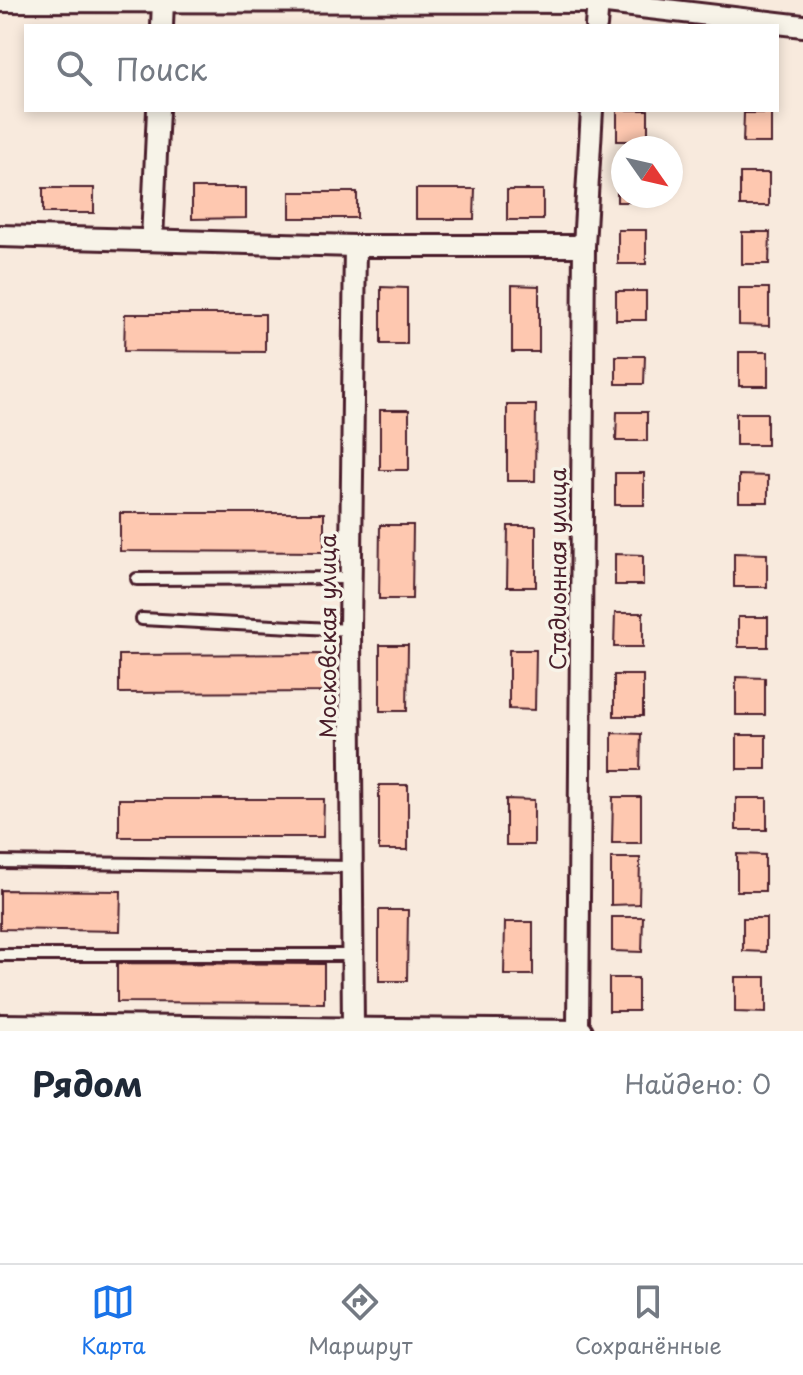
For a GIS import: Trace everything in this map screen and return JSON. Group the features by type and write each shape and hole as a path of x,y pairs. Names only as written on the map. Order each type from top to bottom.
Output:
{"street":[{"path":"162,24 163,0"},
{"path":"0,1 598,1 803,26"},
{"path":"596,24 598,1"},
{"path":"152,240 158,112"},
{"name":"Стадионная улица","path":"580,1030 584,246 592,112"},
{"path":"0,236 355,246 584,246"},
{"name":"Московская улица","path":"353,1028 350,630 355,246"},
{"path":"0,1025 292,1030 580,1030"}],"lane":[{"path":"137,579 352,578"},
{"path":"142,619 350,630"},
{"path":"0,862 351,867"},
{"path":"0,955 352,955"}],"building":[{"path":"617,112 648,112 648,136 617,136"},
{"path":"744,113 771,113 771,143 743,143"},
{"path":"740,173 769,173 769,206 740,206"},
{"path":"43,188 94,188 94,213 43,213"},
{"path":"192,188 246,188 246,218 192,219"},
{"path":"416,189 475,189 474,219 416,219"},
{"path":"507,190 543,190 543,220 507,220"},
{"path":"290,192 357,192 357,218 290,218"},
{"path":"618,230 646,230 646,264 618,264"},
{"path":"742,232 770,232 769,264 742,264"},
{"path":"512,285 539,286 539,352 512,352"},
{"path":"381,287 407,288 407,344 381,344"},
{"path":"739,288 769,288 769,326 739,325"},
{"path":"616,291 646,291 646,320 616,320"},
{"path":"125,314 265,314 265,352 124,351"},
{"path":"739,352 768,352 768,386 739,386"},
{"path":"616,356 645,356 644,384 616,384"},
{"path":"507,405 536,405 535,481 507,481"},
{"path":"380,410 409,410 409,470 380,470"},
{"path":"617,412 647,412 647,441 616,441"},
{"path":"736,413 767,413 767,445 736,445"},
{"path":"615,473 644,473 644,505 615,505"},
{"path":"739,475 768,476 768,502 739,502"},
{"path":"120,513 324,513 324,552 120,551"},
{"path":"380,525 413,525 412,599 379,599"},
{"path":"508,526 536,526 536,587 507,587"},
{"path":"734,553 767,554 767,587 734,587"},
{"path":"615,554 643,555 643,585 615,585"},
{"path":"615,613 643,613 643,647 614,647"},
{"path":"738,617 768,617 768,647 738,647"},
{"path":"380,645 408,645 407,711 380,711"},
{"path":"509,650 536,650 535,710 509,709"},
{"path":"326,654 326,692 119,693 119,655"},
{"path":"614,675 643,675 643,716 614,716"},
{"path":"736,677 765,678 765,715 736,715"},
{"path":"612,733 641,734 640,770 612,770"},
{"path":"737,735 766,735 766,769 737,769"},
{"path":"379,785 408,785 408,850 379,850"},
{"path":"613,797 641,797 641,843 612,843"},
{"path":"736,798 767,798 767,830 736,830"},
{"path":"119,799 324,799 323,837 119,837"},
{"path":"506,799 534,800 534,845 506,845"},
{"path":"737,854 765,855 765,891 737,891"},
{"path":"611,858 640,858 639,904 611,905"},
{"path":"0,890 121,891 120,931 0,929"},
{"path":"379,910 408,910 407,981 379,981"},
{"path":"612,917 643,917 642,952 612,951"},
{"path":"743,918 766,918 766,952 743,951"},
{"path":"505,922 533,922 533,975 504,975"},
{"path":"117,963 324,964 324,1003 117,1002"},
{"path":"735,977 766,977 766,1013 735,1012"},
{"path":"609,978 638,978 638,1011 609,1011"}]}
